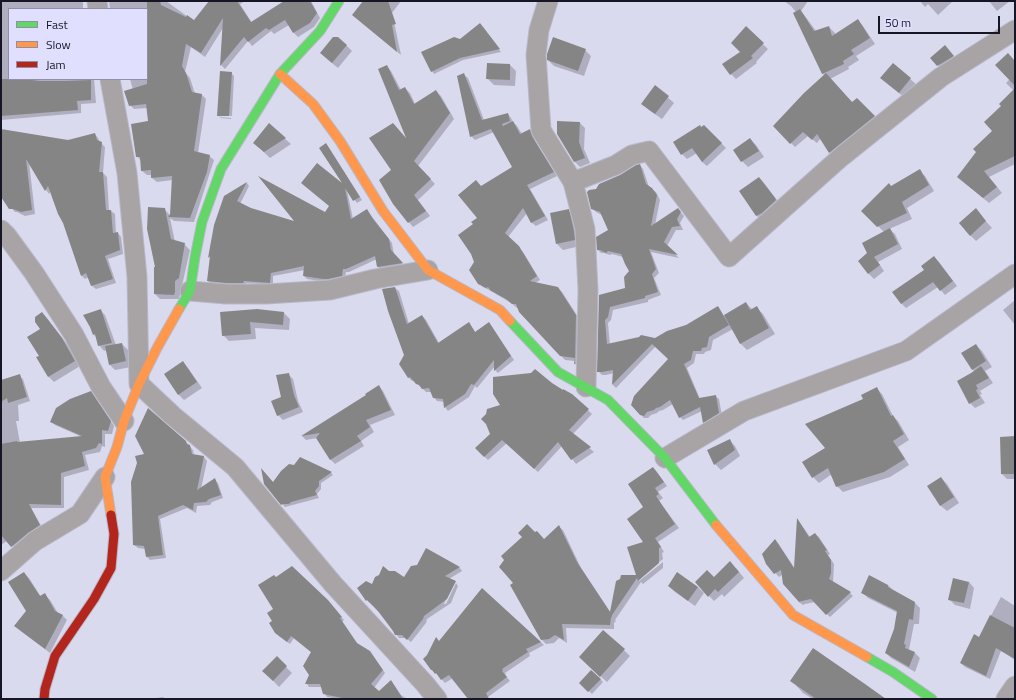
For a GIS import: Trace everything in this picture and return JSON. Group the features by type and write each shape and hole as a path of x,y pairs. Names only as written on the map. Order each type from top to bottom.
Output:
{"street":[{"path":"1,571 35,542 80,514 105,477 117,446 124,421 140,384 157,348 190,291 202,222 220,169 280,74 320,30 340,1"},
{"path":"548,1 540,30 536,55 541,130 573,182 585,229 588,290 586,387"},
{"path":"573,182 616,165 632,155 649,151 729,257 841,157 941,77 1015,30"},
{"path":"280,74 313,104 340,141 383,211 428,270 500,310 558,372 608,400 665,458 725,536 793,615 893,672 932,699"},
{"path":"110,80 127,173 137,277 140,384 172,415 235,467 333,584 438,699"},
{"path":"1,230 34,273 74,335 101,387 124,421"},
{"path":"190,291 226,294 266,294 330,290 375,279 428,270"},
{"path":"665,458 744,411 906,351 1015,274"},
{"path":"44,699 45,689 55,656 94,599 111,568 114,534 105,477"},
{"path":"1006,699 1015,686"}],"building":[{"path":"147,1 160,1 161,5 186,17 187,15 194,20 209,1 237,1 251,22 284,1 310,1 317,13 310,23 293,33 285,20 269,30 266,28 248,42 244,37 220,66 223,18 201,53 186,44 182,66 186,73 192,92 202,94 194,151 210,155 207,172 190,218 168,216 170,215 172,176 151,178 151,170 141,171 140,157 136,157 131,124 148,121 146,104 129,106 124,91 147,84"},
{"path":"363,1 388,1 396,24 392,25 397,52 352,15"},
{"path":"800,9 814,31 829,26 832,36 858,19 870,38 851,50 854,54 843,61 844,64 822,74 793,13"},
{"path":"480,23 500,49 460,58 431,72 421,52 454,37 460,39"},
{"path":"746,26 764,43 751,56 753,58 730,75 722,64 740,52 731,43"},
{"path":"333,37 338,37 347,45 332,63 320,53"},
{"path":"553,37 586,49 578,71 547,60 547,54"},
{"path":"945,45 954,56 937,66 930,58"},
{"path":"1008,53 1015,61 1015,86 995,65"},
{"path":"487,63 510,64 510,80 486,79"},
{"path":"893,63 911,78 899,93 880,78"},
{"path":"387,65 399,90 405,87 414,104 436,90 450,113 414,161 431,179 414,195 426,211 408,223 393,204 379,180 391,170 369,138 393,123 406,138 378,69"},
{"path":"220,71 232,72 229,116 217,116"},
{"path":"464,73 482,120 508,113 510,121 502,124 503,126 513,121 520,134 530,129 532,136 554,172 527,185 545,216 531,223 523,208 505,233 519,246 537,276 530,281 558,287 576,315 575,364 575,358 560,356 519,312 516,304 512,304 491,291 488,287 486,288 478,284 469,270 474,262 471,254 458,235 473,224 471,222 477,218 458,195 476,180 481,186 512,167 491,129 470,137 457,76"},
{"path":"826,73 852,102 857,98 875,116 829,153 817,134 812,140 803,132 790,144 773,126 804,93"},
{"path":"1,79 40,81 91,80 91,100 77,101 78,110 1,116"},
{"path":"655,85 669,96 655,114 641,104"},
{"path":"1015,88 1015,156 984,171 997,187 983,198 957,177 976,152 973,149 992,131 984,122 1001,106 999,104"},
{"path":"557,121 580,122 579,142 585,158 574,162 557,134"},
{"path":"269,123 286,138 264,152 253,143"},
{"path":"700,125 701,127 704,125 722,143 702,162 692,148 681,155 673,142"},
{"path":"1,129 68,140 95,133 97,140 102,142 99,172 103,172 106,210 111,210 113,233 118,232 120,250 105,256 113,279 91,286 86,273 81,276 63,223 58,214 48,186 45,191 26,159 32,210 21,212 9,209 1,197"},
{"path":"750,138 759,151 741,162 733,150"},
{"path":"326,143 360,197 353,201 345,188 351,219 367,209 389,239 391,250 403,263 377,267 375,256 343,269 342,276 328,279 303,276 304,266 271,273 270,283 244,281 243,283 226,283 207,281 210,256 208,258 214,225 224,196 247,182 237,201 251,208 294,221 258,176 325,212 329,206 301,183 317,163 342,183 319,148"},
{"path":"640,164 646,184 652,188 657,195 651,226 678,208 681,212 677,219 680,226 672,227 664,242 678,255 649,249 656,269 652,274 658,292 645,296 645,298 610,307 608,317 605,320 607,344 639,337 641,335 655,338 667,331 686,325 718,306 729,325 709,337 707,347 702,348 701,351 693,351 691,360 684,364 699,398 716,395 719,413 703,423 700,407 679,418 670,400 660,407 647,412 644,416 640,415 631,405 634,396 668,359 652,344 612,385 613,370 597,372 599,295 625,288 624,277 629,271 621,254 608,251 606,253 597,250 596,237 608,230 600,212 591,209 587,192 589,190 596,189 599,184"},
{"path":"920,169 929,185 902,202 907,213 877,227 861,211 889,183 891,186"},
{"path":"759,177 776,200 762,213 756,216 739,191"},
{"path":"148,207 165,208 171,239 185,243 179,278 175,281 174,295 154,294 155,267 147,229"},
{"path":"976,208 986,221 970,236 959,223"},
{"path":"569,209 575,240 556,244 550,213"},
{"path":"890,228 898,244 874,257 880,265 868,274 858,261 867,253 862,243"},
{"path":"934,256 953,281 940,291 933,282 901,304 892,292 924,270 921,266"},
{"path":"395,287 407,324 422,315 438,343 469,322 475,332 489,322 511,356 494,371 494,360 474,385 471,384 465,394 444,408 443,399 433,398 429,388 422,389 410,377 408,378 399,364 404,355 388,311 382,289"},
{"path":"746,302 750,310 757,306 769,328 740,344 724,315"},
{"path":"101,309 112,343 98,346 95,334 93,335 83,315"},
{"path":"257,309 284,312 283,325 250,322 251,334 222,336 220,312"},
{"path":"42,312 62,338 75,361 48,377 36,357 39,356 27,337 40,329 35,322 35,317"},
{"path":"122,343 126,361 109,365 105,346"},
{"path":"976,344 986,361 972,370 961,353"},
{"path":"183,361 197,382 178,395 164,374"},
{"path":"981,366 989,378 976,385 978,389 976,390 980,398 969,404 957,381"},
{"path":"535,369 552,383 572,394 589,409 569,430 591,447 571,460 558,442 534,469 502,440 484,457 475,448 490,434 486,424 481,419 486,414 487,409 500,405 493,394 493,377 531,373"},
{"path":"289,373 294,395 299,407 277,416 271,401 281,397 276,375"},
{"path":"20,374 27,397 8,403 7,398 1,402 1,380"},
{"path":"379,385 391,410 366,420 370,427 357,436 361,441 330,460 316,438 320,433 301,436 366,395 365,394"},
{"path":"877,387 891,416 893,415 904,434 893,441 905,459 884,472 836,487 828,468 812,478 802,462 825,448 805,424 863,399 861,395"},
{"path":"91,391 111,421 108,431 102,430 102,444 99,443 96,448 82,452 85,466 61,473 61,505 29,504 40,525 11,547 1,535 1,444 17,441 82,436 50,422 56,408 70,399"},
{"path":"148,408 186,441 187,444 190,445 192,454 204,456 197,490 215,478 221,495 209,499 206,502 194,503 193,510 183,505 158,516 163,555 146,557 144,546 133,545 131,482 137,463 135,456 144,454 135,436"},
{"path":"1015,436 1015,474 1001,474 1000,437"},
{"path":"730,439 735,450 714,465 707,450"},
{"path":"300,457 332,472 319,481 319,486 315,491 317,495 281,505 264,484 261,468 273,482 281,471 289,464 294,465"},
{"path":"653,467 664,482 655,488 659,494 656,496 675,524 655,538 661,547 659,548 659,563 638,581 637,578 612,615 610,625 562,624 564,640 555,635 549,639 541,640 510,585 513,583 499,567 504,560 501,556 522,537 518,533 527,524 535,532 537,531 544,539 559,525 577,562 610,612 616,581 620,579 621,575 636,575 627,547 643,542 627,519 643,507 628,484"},
{"path":"941,477 954,497 940,506 927,486"},
{"path":"797,518 809,537 815,533 827,550 825,551 831,560 831,573 829,579 851,592 826,615 811,599 799,602 783,584 781,570 774,574 766,564 762,554 775,539 794,568"},
{"path":"426,548 460,567 445,576 456,581 447,599 424,616 407,640 402,635 395,635 378,611 367,600 366,601 357,588 366,581 372,584 375,577 379,575 383,566 389,571 395,571 404,577 411,566 417,565"},
{"path":"730,561 739,572 718,592 715,589 708,597 695,582 707,570 714,577"},
{"path":"292,566 328,600 342,617 340,618 357,643 370,651 383,670 371,684 379,691 391,680 403,699 347,699 323,694 320,684 305,684 309,675 303,666 311,652 291,636 287,642 275,633 269,623 272,621 267,613 273,609 258,585 274,575 276,577"},
{"path":"24,572 40,596 45,593 55,611 63,615 45,649 14,626 26,611 8,582"},
{"path":"677,572 698,587 688,601 668,586"},
{"path":"869,575 915,602 913,620 909,619 904,644 906,645 905,648 915,652 909,667 885,653 894,629 897,611 861,593"},
{"path":"953,578 969,582 964,603 948,600"},
{"path":"482,588 541,642 526,649 528,652 502,669 507,677 486,693 489,699 468,699 449,675 441,680 423,659 427,655 436,637 439,641"},
{"path":"990,615 1015,628 1015,659 996,648 986,676 960,663 974,634 979,637"},
{"path":"603,630 625,649 600,677 579,657"},
{"path":"813,648 886,699 816,699 790,681"},
{"path":"277,656 287,666 273,681 262,671"},
{"path":"591,670 601,679 588,692 579,683"}],"traffic: fast":[{"path":"179,309 190,291 202,222 221,169 280,74 320,31 339,1"},
{"path":"510,321 558,372 608,400 665,458 716,525"},
{"path":"867,657 893,672 932,699"}],"traffic: slow":[{"path":"280,74 313,104 340,141 383,211 428,270 500,310 510,321"},
{"path":"111,515 105,477 117,447 124,421 139,384 179,309"},
{"path":"716,525 793,615 867,657"}],"traffic: jam":[{"path":"44,699 45,689 55,656 94,599 111,568 114,534 111,515"}]}
